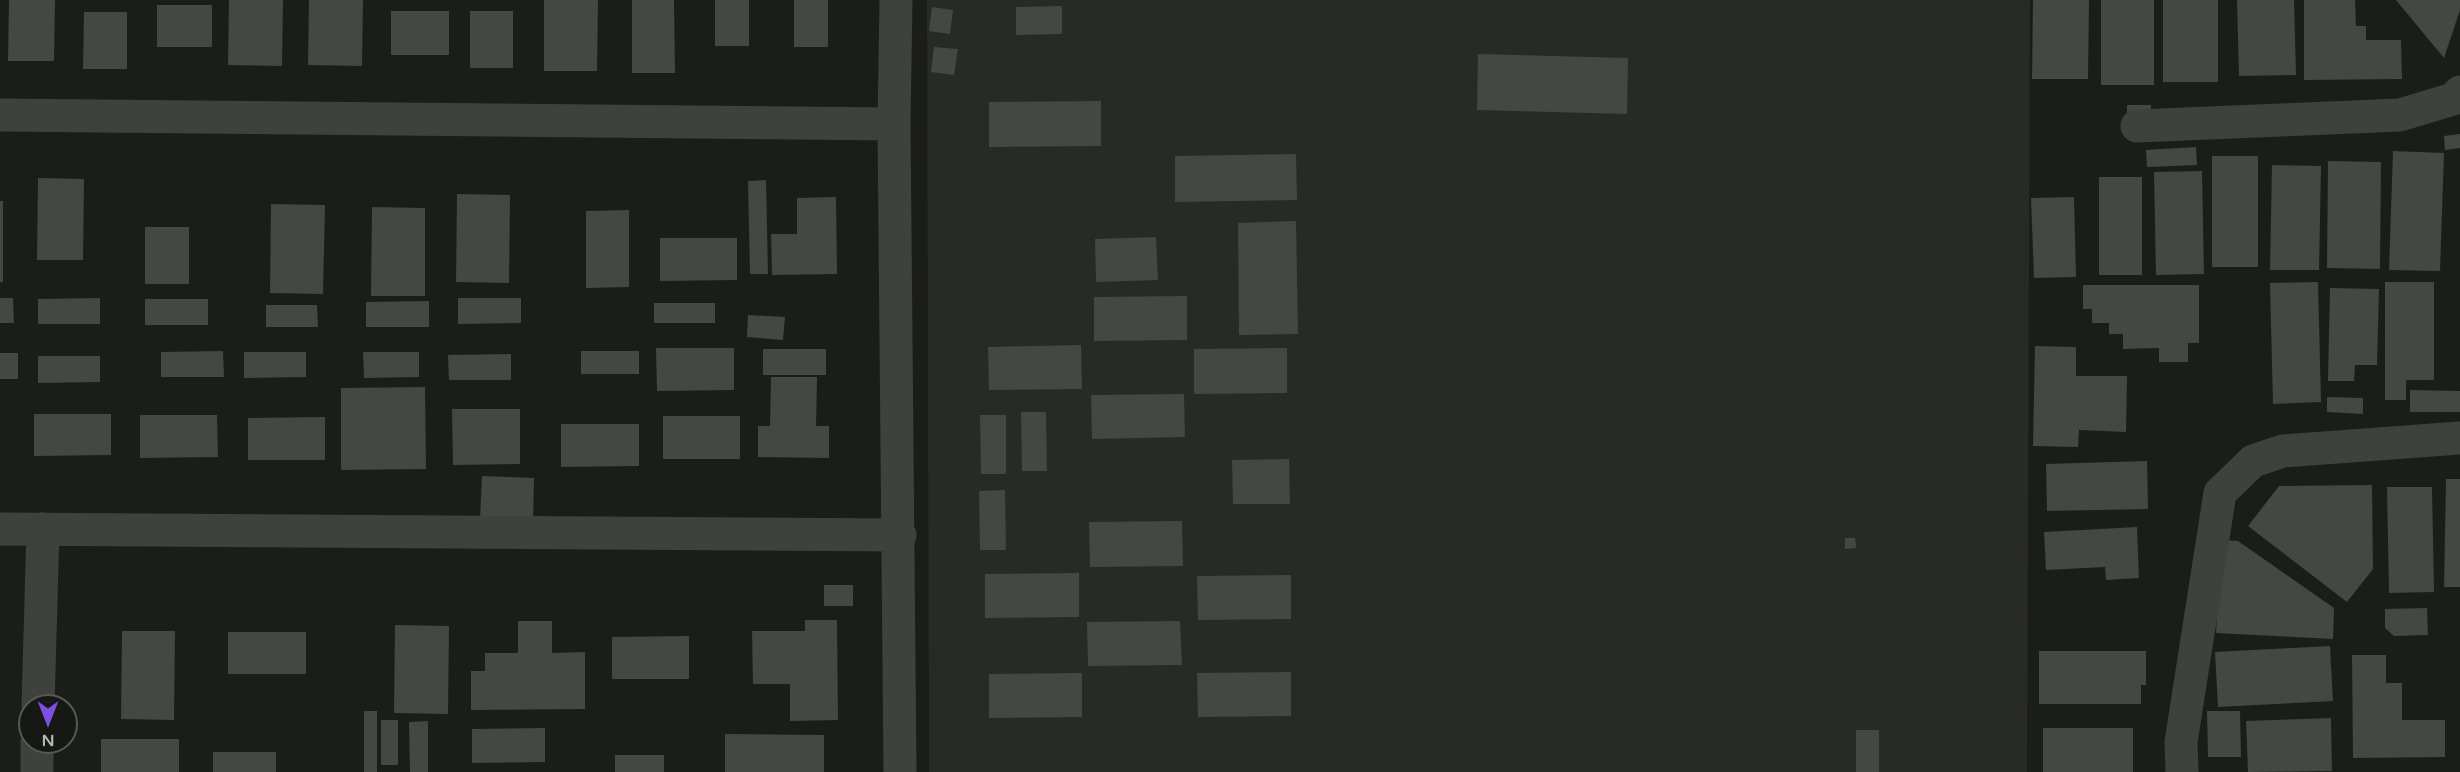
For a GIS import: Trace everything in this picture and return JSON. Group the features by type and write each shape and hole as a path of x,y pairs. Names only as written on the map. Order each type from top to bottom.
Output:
{"street":[{"path":"896,0 894,124 900,535 900,772"},
{"path":"2137,126 2400,115 2453,99 2460,92"},
{"path":"0,115 894,124"},
{"path":"2182,772 2181,742 2220,493 2253,461 2283,451 2460,438"},
{"path":"0,529 900,535"},
{"path":"38,694 43,529"},
{"path":"37,772 38,754"}],"shaded area":[{"path":"927,0 2030,0 2027,772 929,772"}],"building":[{"path":"9,0 55,0 54,61 8,61"},
{"path":"229,0 283,0 282,66 228,65"},
{"path":"309,0 363,0 362,66 308,65"},
{"path":"544,0 598,0 597,71 544,71"},
{"path":"632,0 674,0 675,73 632,73"},
{"path":"715,0 749,0 749,46 715,46"},
{"path":"794,0 828,0 828,47 794,47"},
{"path":"2033,0 2089,0 2088,79 2032,79"},
{"path":"2101,0 2154,0 2154,85 2101,85"},
{"path":"2163,0 2218,0 2218,82 2163,82"},
{"path":"2237,0 2294,0 2296,75 2239,76"},
{"path":"2304,0 2355,0 2356,26 2366,26 2366,40 2401,40 2402,79 2304,80"},
{"path":"2396,0 2460,0 2460,10 2444,58"},
{"path":"157,5 212,5 212,47 157,47"},
{"path":"1062,6 1062,34 1016,35 1016,7"},
{"path":"932,7 953,10 950,34 929,31"},
{"path":"391,11 449,11 449,55 391,55"},
{"path":"470,11 513,11 513,68 470,68"},
{"path":"84,12 127,12 127,69 83,69"},
{"path":"934,47 958,49 954,75 931,72"},
{"path":"1478,54 1628,58 1627,114 1477,110"},
{"path":"1101,101 1101,146 989,147 989,102"},
{"path":"2127,105 2151,105 2151,119 2127,119"},
{"path":"2460,134 2460,148 2445,150 2444,136"},
{"path":"2196,147 2197,165 2147,167 2146,150"},
{"path":"2393,151 2444,153 2440,271 2389,270"},
{"path":"1296,154 1297,200 1175,202 1175,156"},
{"path":"2212,156 2258,156 2258,267 2212,267"},
{"path":"2328,161 2381,162 2380,269 2327,268"},
{"path":"2272,165 2321,166 2319,270 2270,270"},
{"path":"2202,171 2204,274 2156,275 2154,172"},
{"path":"2099,177 2142,177 2142,275 2099,275"},
{"path":"38,178 84,179 83,260 37,260"},
{"path":"766,180 768,274 750,274 748,181"},
{"path":"457,194 510,195 509,283 456,282"},
{"path":"836,197 837,274 772,275 771,234 797,234 797,198"},
{"path":"2074,197 2076,277 2034,278 2031,198"},
{"path":"0,201 3,201 3,282 0,282"},
{"path":"271,204 325,205 323,294 270,293"},
{"path":"372,207 425,208 425,296 371,296"},
{"path":"629,210 629,287 586,288 586,211"},
{"path":"1296,221 1298,334 1239,335 1238,223"},
{"path":"145,227 189,227 189,284 145,284"},
{"path":"1156,237 1158,280 1096,282 1095,239"},
{"path":"660,238 737,238 737,280 660,281"},
{"path":"2318,282 2321,402 2273,404 2270,283"},
{"path":"2385,282 2434,282 2434,380 2406,380 2406,400 2385,400"},
{"path":"2083,285 2199,285 2199,343 2188,343 2188,362 2159,362 2159,348 2123,349 2123,334 2109,334 2109,323 2092,323 2092,309 2083,309"},
{"path":"2330,288 2379,289 2377,365 2355,365 2354,381 2328,381"},
{"path":"1187,296 1187,340 1094,341 1094,297"},
{"path":"0,298 13,298 14,323 0,323"},
{"path":"100,298 100,324 38,324 38,299"},
{"path":"458,298 521,298 521,323 458,324"},
{"path":"145,299 208,299 208,325 145,325"},
{"path":"429,301 429,327 366,327 366,302"},
{"path":"654,303 715,303 715,323 654,323"},
{"path":"266,305 317,305 318,327 266,327"},
{"path":"748,315 785,317 783,340 747,337"},
{"path":"1081,345 1082,389 989,390 988,347"},
{"path":"2035,346 2076,347 2076,376 2127,376 2126,432 2079,430 2078,447 2033,446"},
{"path":"656,348 734,348 734,390 657,391"},
{"path":"1287,348 1287,393 1194,394 1194,349"},
{"path":"763,349 826,349 826,375 763,375"},
{"path":"223,351 224,377 161,377 161,352"},
{"path":"581,351 639,351 639,374 581,374"},
{"path":"244,352 306,352 306,377 244,378"},
{"path":"363,352 419,352 419,377 364,378"},
{"path":"0,353 18,353 18,379 0,379"},
{"path":"511,354 511,380 449,380 448,355"},
{"path":"38,356 100,356 100,382 38,383"},
{"path":"771,377 817,377 816,426 829,426 829,458 758,457 758,426 770,426"},
{"path":"425,387 426,469 341,470 341,388"},
{"path":"2410,390 2460,391 2460,412 2410,412"},
{"path":"1184,394 1185,437 1092,439 1091,395"},
{"path":"2327,397 2363,398 2363,414 2327,412"},
{"path":"452,409 520,409 520,464 453,465"},
{"path":"1021,412 1046,412 1047,471 1022,471"},
{"path":"34,414 111,414 111,455 34,456"},
{"path":"140,415 217,415 218,457 140,458"},
{"path":"980,415 1006,415 1006,474 981,474"},
{"path":"663,416 740,416 740,459 663,459"},
{"path":"325,417 325,460 248,460 248,418"},
{"path":"561,424 639,424 639,466 561,467"},
{"path":"1289,459 1290,504 1233,504 1232,460"},
{"path":"2147,461 2148,509 2047,511 2046,464"},
{"path":"482,476 534,478 533,521 480,519"},
{"path":"2446,479 2460,479 2460,587 2444,587"},
{"path":"2372,485 2373,569 2347,602 2248,526 2279,486"},
{"path":"2387,487 2432,487 2434,592 2389,593"},
{"path":"1005,490 1006,550 980,550 979,491"},
{"path":"1182,521 1183,566 1090,567 1089,522"},
{"path":"2137,527 2139,578 2106,580 2105,567 2046,570 2044,532"},
{"path":"1845,538 1855,538 1856,548 1845,549"},
{"path":"2221,540 2238,541 2334,608 2333,639 2216,633"},
{"path":"1079,573 1079,617 985,618 985,574"},
{"path":"1291,575 1291,619 1198,620 1197,576"},
{"path":"824,585 853,585 853,606 824,606"},
{"path":"2427,608 2428,635 2394,636 2385,628 2385,609"},
{"path":"805,620 837,620 838,720 790,721 790,684 753,684 752,631 805,631"},
{"path":"518,621 552,621 552,653 585,652 585,709 471,710 471,671 485,671 485,653 518,653"},
{"path":"1180,621 1182,665 1088,666 1087,622"},
{"path":"395,625 449,626 448,714 394,713"},
{"path":"122,631 175,631 174,720 121,719"},
{"path":"228,632 306,632 306,674 228,674"},
{"path":"689,636 689,679 612,679 612,637"},
{"path":"2330,646 2333,701 2218,707 2215,652"},
{"path":"2039,651 2146,651 2146,685 2141,685 2141,704 2039,704"},
{"path":"2352,655 2386,655 2386,683 2402,683 2402,720 2445,720 2445,757 2353,758"},
{"path":"1291,672 1291,716 1198,717 1197,673"},
{"path":"1082,673 1082,717 989,718 989,674"},
{"path":"364,711 377,711 377,772 364,772"},
{"path":"2207,711 2240,711 2241,757 2208,757"},
{"path":"2331,718 2332,771 2248,772 2246,721"},
{"path":"381,720 398,720 398,765 381,765"},
{"path":"428,721 428,772 410,772 409,722"},
{"path":"545,728 545,762 472,763 472,729"},
{"path":"2043,728 2133,728 2133,772 2043,772"},
{"path":"1856,730 1879,730 1879,772 1856,772"},
{"path":"725,734 824,735 824,772 725,772"},
{"path":"101,739 179,739 179,772 101,772"},
{"path":"213,752 276,752 276,772 213,772"},
{"path":"615,755 664,755 664,772 615,772"}]}
